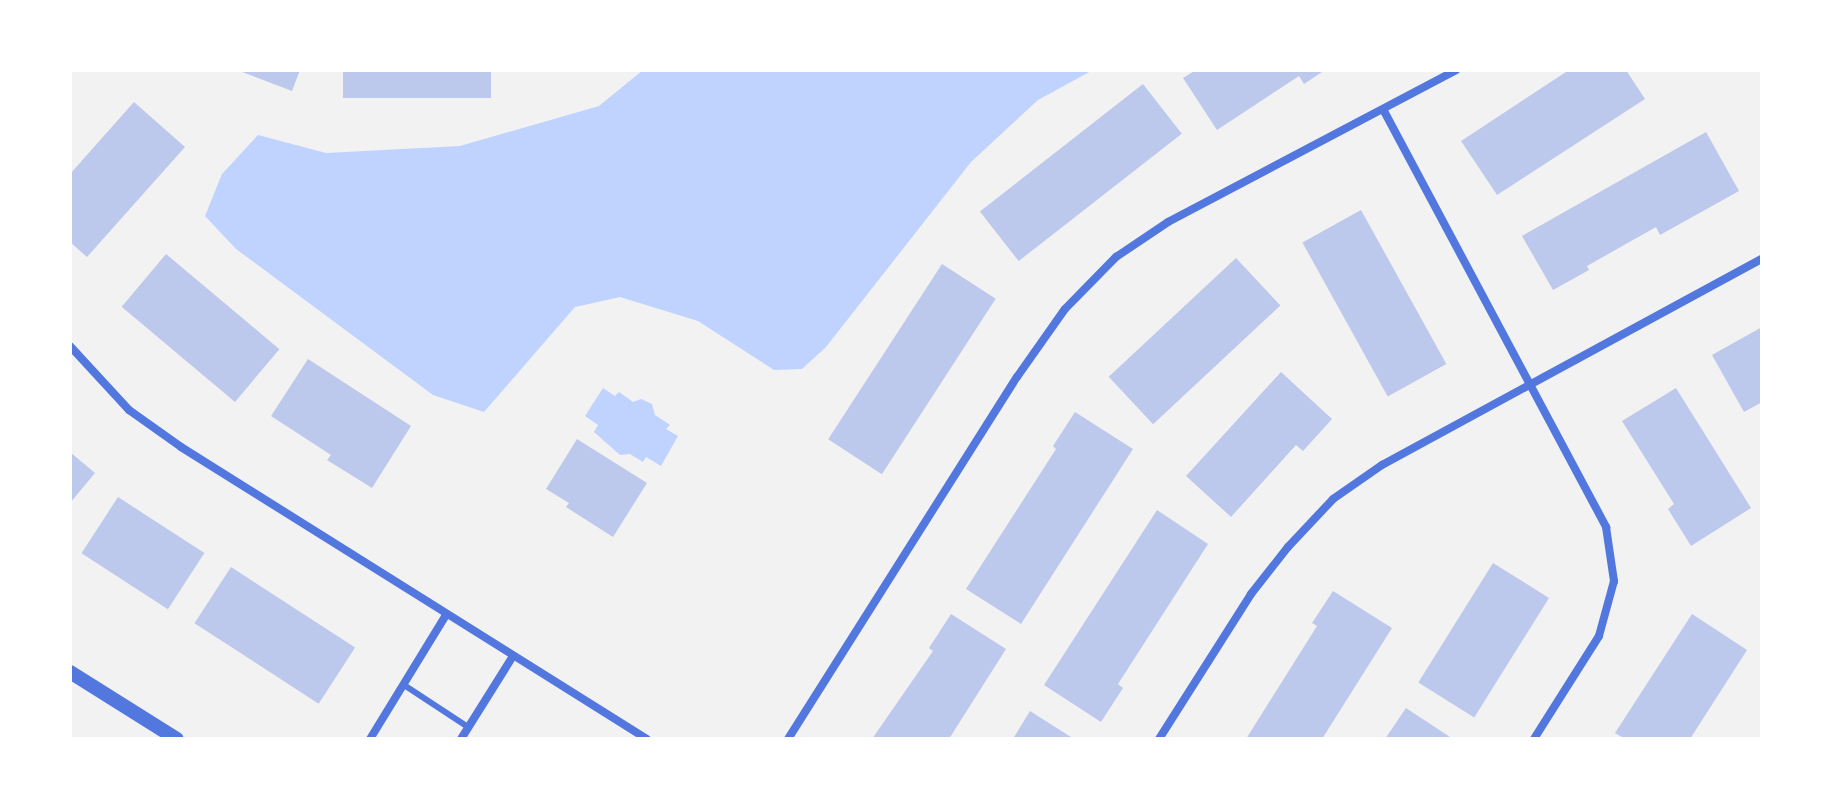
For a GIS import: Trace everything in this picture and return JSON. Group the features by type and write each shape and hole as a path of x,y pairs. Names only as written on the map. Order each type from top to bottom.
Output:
{"street":[{"path":"788,739 1017,377 1065,309 1116,257 1168,222 1384,111 1456,70"},
{"path":"1384,111 1606,527 1614,581 1599,636 1534,739"},
{"path":"1159,739 1251,594 1288,547 1333,499 1382,465 1762,259"},
{"path":"70,346 129,410 170,440 647,739"},
{"path":"370,739 446,615"},
{"path":"461,739 513,656"},
{"path":"70,672 177,739"}],"lane":[{"path":"404,685 468,727"}],"water":[{"path":"643,70 1093,70 1038,100 971,162 826,347 802,369 774,370 698,321 620,297 575,307 484,412 433,395 236,249 205,216 222,174 258,135 326,153 460,146 599,106"},
{"path":"603,388 615,396 619,392 633,402 641,399 652,404 655,415 670,425 666,429 678,436 661,466 646,457 643,462 630,454 620,455 594,432 598,425 585,416"}],"building":[{"path":"237,70 300,70 292,91"},
{"path":"343,70 491,70 491,98 343,98"},
{"path":"1196,70 1325,70 1304,84 1299,76 1217,130 1183,78"},
{"path":"1569,70 1626,70 1645,99 1497,195 1461,141"},
{"path":"1143,84 1182,134 1019,261 980,211"},
{"path":"134,102 185,147 87,257 70,242 70,174"},
{"path":"1706,132 1739,191 1660,235 1656,227 1587,266 1589,270 1553,290 1522,236"},
{"path":"1361,210 1446,364 1388,396 1302,242"},
{"path":"166,254 279,349 235,402 122,307"},
{"path":"1236,258 1280,306 1153,424 1109,377"},
{"path":"942,264 996,299 882,474 828,439"},
{"path":"1762,327 1762,402 1744,412 1712,355"},
{"path":"308,359 411,426 372,488 327,460 331,455 271,416"},
{"path":"1281,372 1332,419 1303,451 1296,445 1231,517 1186,476"},
{"path":"1676,388 1751,508 1691,546 1668,509 1674,504 1622,421"},
{"path":"1075,412 1133,449 1021,624 966,589 1056,449 1053,446"},
{"path":"577,439 647,483 613,537 566,507 569,503 546,489"},
{"path":"70,452 95,473 70,503"},
{"path":"118,497 204,553 168,609 82,553"},
{"path":"1157,510 1208,544 1118,684 1123,688 1101,722 1044,685"},
{"path":"1493,563 1549,598 1474,718 1418,683"},
{"path":"231,567 355,648 319,704 195,623"},
{"path":"1333,591 1392,628 1322,739 1246,739 1317,626 1312,623"},
{"path":"951,614 1006,649 949,739 872,739 933,651 929,648"},
{"path":"1692,614 1747,650 1690,739 1625,739 1615,733"},
{"path":"1406,708 1453,739 1385,739"},
{"path":"1030,711 1074,739 1013,739"}]}
